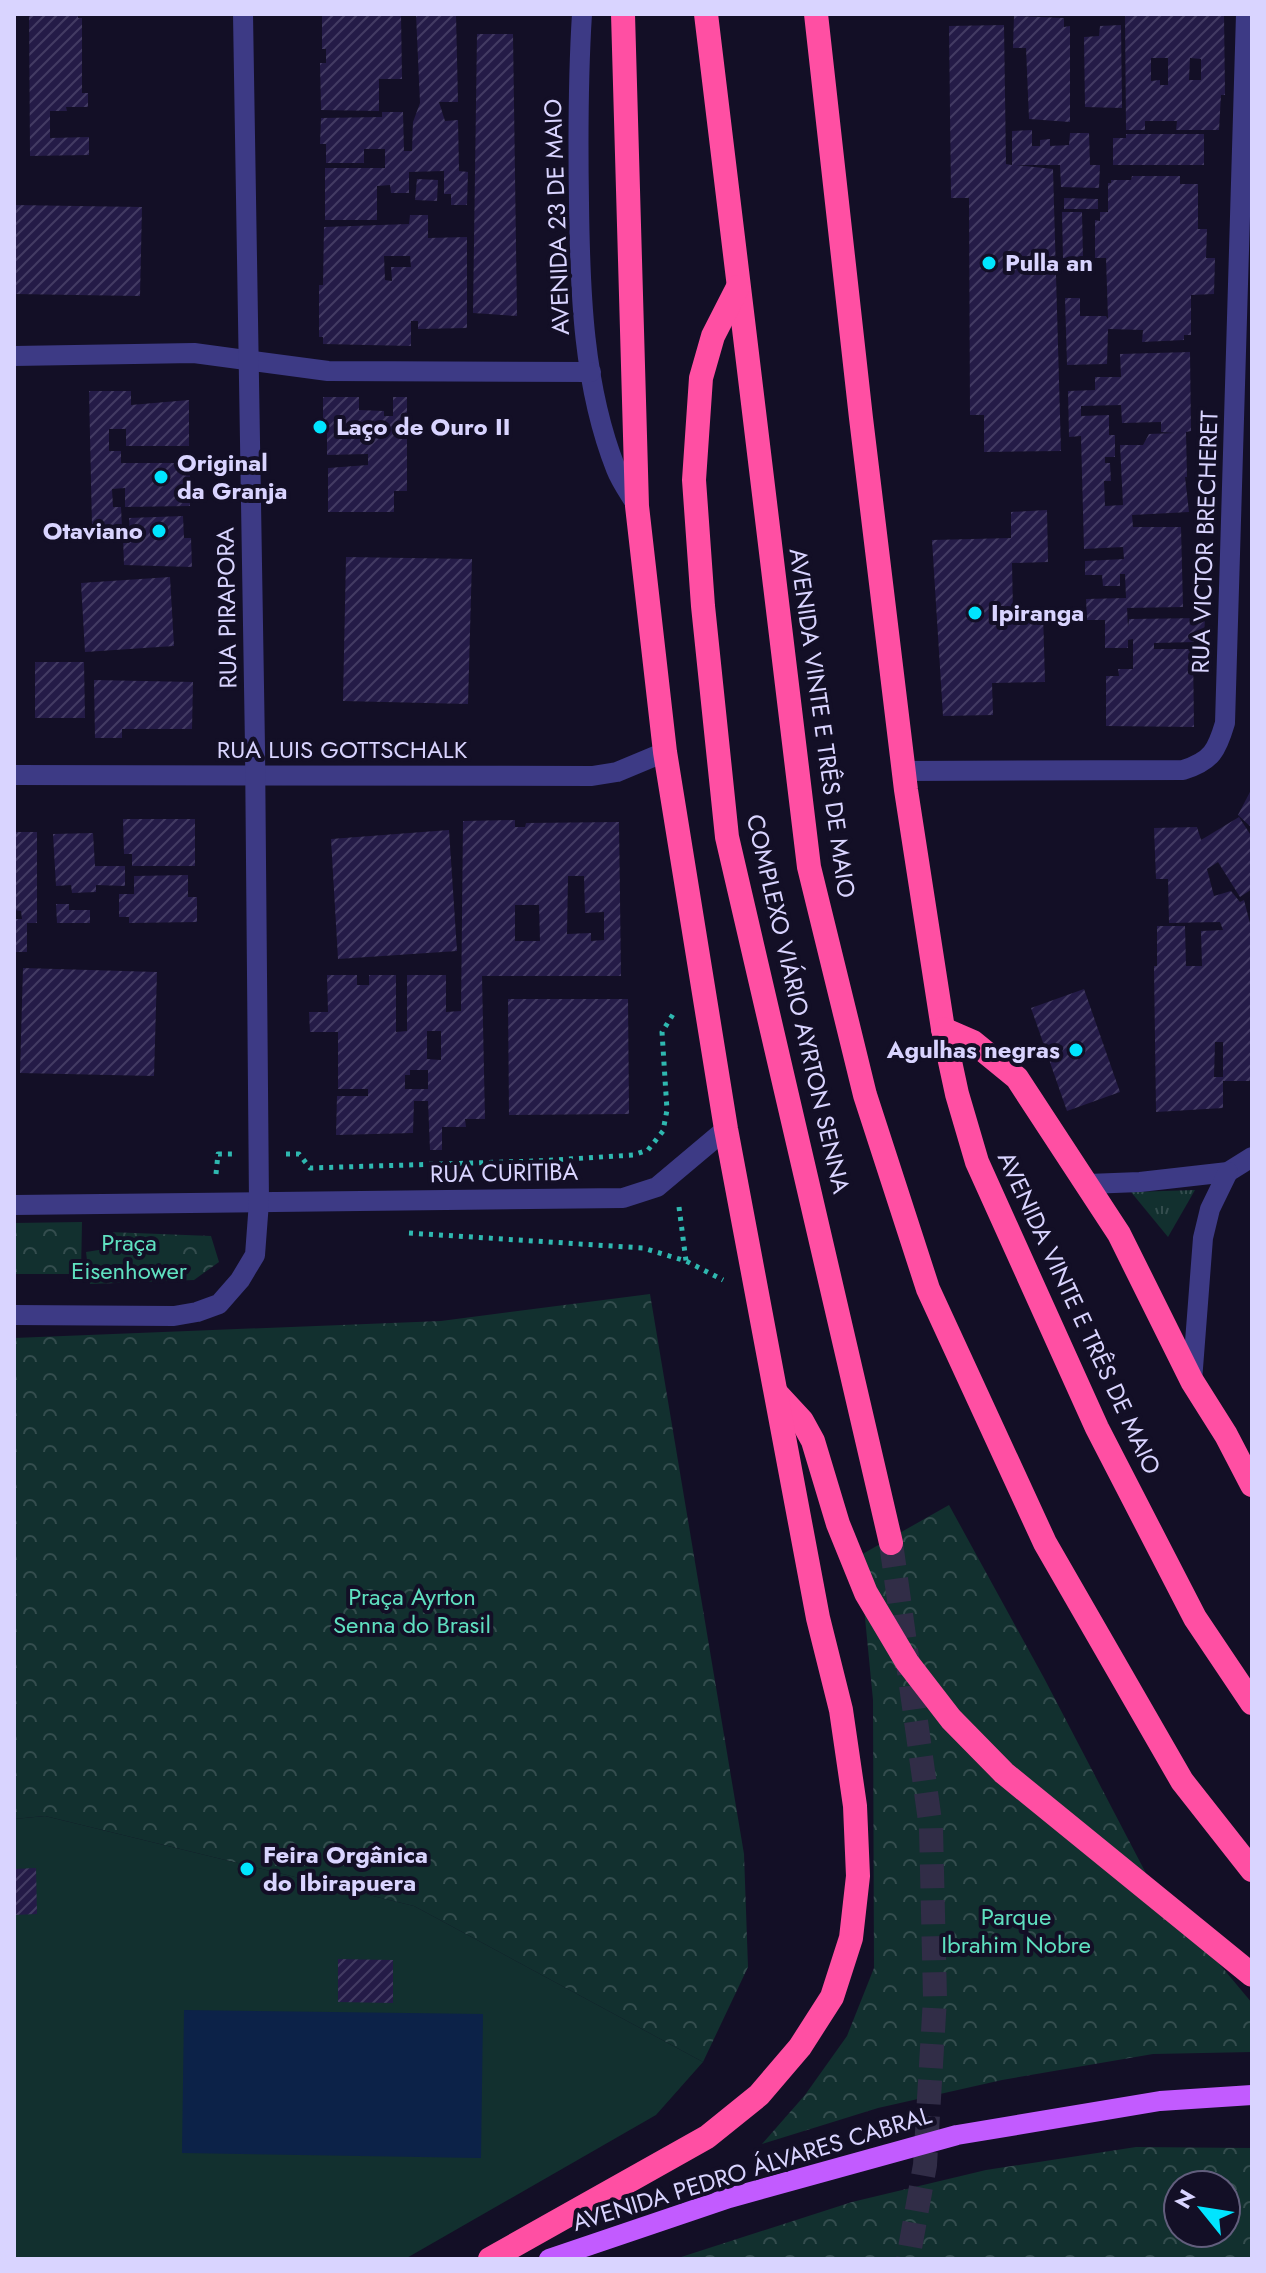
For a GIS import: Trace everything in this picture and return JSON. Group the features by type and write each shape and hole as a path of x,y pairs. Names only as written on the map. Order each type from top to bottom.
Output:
{"highway":[{"path":"490,2259 707,2137 759,2095 800,2047 832,1997 851,1938 858,1876 855,1806 841,1710 818,1618 726,1129 665,752 637,506 623,14"},
{"name":"AVENIDA VINTE E TRÊS DE MAIO","path":"706,14 809,867 865,1095 928,1289 1045,1543 1182,1781 1252,1870"},
{"name":"AVENIDA VINTE E TRÊS DE MAIO","path":"816,14 904,771 943,1029 957,1094 977,1162 1097,1428 1195,1618 1252,1703"},
{"name":"COMPLEXO VIÁRIO AYRTON SENNA","path":"738,287 713,336 701,378 694,480 703,606 727,837 891,1543"},
{"path":"943,1029 973,1042 1017,1078 1119,1234 1192,1381 1226,1435 1252,1485"},
{"path":"777,1394 802,1421 813,1441 838,1524 866,1593 907,1662 951,1719 1004,1773 1252,1975"}],"main road":[{"name":"AVENIDA PEDRO ÁLVARES CABRAL","path":"549,2259 729,2198 957,2135 1160,2101 1252,2095"}],"street":[{"name":"RUA PIRAPORA","path":"243,14 256,775 259,1202"},
{"name":"AVENIDA 23 DE MAIO","path":"582,14 577,101 580,281 591,372 605,438 617,472 637,506"},
{"name":"RUA VICTOR BRECHERET","path":"904,771 1183,770 1202,764 1219,746 1225,723 1246,14"},
{"path":"14,356 194,353 328,371 591,372"},
{"name":"RUA LUIS GOTTSCHALK","path":"14,775 592,776 617,772 665,752"},
{"name":"RUA CURITIBA","path":"14,1205 623,1198 657,1187 726,1129"},
{"path":"1088,1184 1140,1182 1228,1172 1252,1157"},
{"path":"1192,1381 1203,1238 1210,1209 1228,1172"},
{"path":"14,1315 174,1316 219,1304 240,1280 255,1255 259,1202"}],"path":[{"path":"258,1154 299,1154 310,1168 537,1161 633,1155 648,1150 663,1131 667,1110 662,1032 701,972"},
{"path":"674,1173 686,1261"},
{"path":"401,1233 643,1248 686,1261 759,1299"}],"green space":[{"path":"1195,1190 1168,1237 1131,1192"},
{"name":"Praça Eisenhower","path":"82,1222 81,1274 14,1274 14,1223"},
{"name":"Praça Eisenhower","path":"109,1232 211,1236 219,1262 194,1280 90,1284 86,1252 105,1249"},
{"name":"Praça Ayrton Senna do Brasil","path":"650,1294 744,1854 748,1967 703,2062 414,1906 45,1816 14,1819 14,1338 441,1321"},
{"name":"Parque Ibrahim Nobre","path":"949,1505 1150,1881 1252,2003 1252,2052 1153,2054 1002,2080 878,2108 762,2144 805,2095 847,2036 874,1968 873,1700 859,1556"},
{"path":"45,1816 414,1906 703,2062 656,2115 405,2259 14,2259 14,1819"},
{"path":"1136,2147 1252,2148 1252,2259 675,2259 852,2202 986,2170"}],"water":[{"path":"184,2010 483,2014 481,2158 182,2153"}],"building":[{"path":"29,14 78,14 78,18 82,18 82,93 88,93 88,107 50,111 50,138 89,137 89,155 30,156"},
{"path":"322,14 401,14 402,79 379,79 379,111 321,110 320,63 326,63 326,49 322,49"},
{"path":"416,14 456,14 458,102 439,102 445,121 458,120 459,171 468,172 467,205 451,205 451,194 444,194 444,171 409,172 409,193 391,193 390,185 377,186 377,220 325,220 325,168 385,168 385,149 364,149 364,163 326,163 326,144 320,144 321,118 382,117 382,112 403,112 404,151 412,151 413,122 420,103"},
{"path":"1125,14 1224,14 1225,95 1221,95 1219,130 1176,130 1177,121 1145,121 1145,130 1126,130","holes":["1151,58 1168,58 1168,85 1160,85 1160,80 1151,81","1190,58 1201,59 1201,80 1189,80"]},
{"path":"1014,16 1064,18 1064,27 1070,26 1070,122 1029,119 1026,48 1013,48"},
{"path":"1004,25 1006,164 1012,165 1012,131 1032,130 1032,146 1040,146 1040,140 1050,139 1050,146 1069,145 1070,133 1089,133 1090,165 1100,165 1099,188 1061,187 1060,165 1016,165 1053,169 1061,451 984,452 984,415 970,415 969,198 951,198 949,26"},
{"path":"1121,25 1122,108 1085,107 1084,37 1099,36 1100,26"},
{"path":"477,34 513,34 517,316 473,313"},
{"path":"1126,134 1204,134 1204,165 1113,165 1113,138 1126,138"},
{"path":"1132,176 1180,176 1180,184 1198,184 1198,229 1207,229 1206,258 1215,258 1214,294 1191,295 1191,335 1184,335 1184,340 1142,342 1143,330 1108,329 1107,364 1067,365 1065,298 1080,298 1080,316 1106,316 1108,319 1106,258 1095,258 1095,220 1100,221 1100,212 1108,212 1108,183 1111,180 1131,180"},
{"path":"417,179 438,180 437,201 415,200"},
{"path":"1064,198 1098,199 1098,209 1064,209"},
{"path":"14,205 142,207 140,296 14,294"},
{"path":"1062,212 1082,212 1083,258 1063,258"},
{"path":"410,215 428,215 428,238 467,237 467,328 418,329 418,321 411,321 411,346 323,344 323,337 319,337 319,285 323,285 324,227 409,224","holes":["384,256 410,256 411,267 391,267 392,281 385,280"]},
{"path":"1190,352 1191,431 1186,432 1185,477 1189,512 1132,515 1133,527 1181,527 1183,607 1127,608 1128,627 1129,619 1205,618 1204,638 1196,638 1196,642 1154,643 1154,649 1193,649 1194,727 1106,726 1106,676 1119,676 1118,669 1133,669 1133,639 1128,640 1128,648 1105,648 1105,620 1087,620 1086,599 1126,598 1125,574 1120,574 1120,586 1103,586 1102,575 1085,575 1085,561 1124,559 1123,547 1084,549 1081,436 1069,437 1068,391 1095,390 1095,377 1121,377 1120,354","holes":["1121,405 1122,423 1161,422 1161,432 1175,433 1149,434 1143,445 1120,445 1123,505 1105,506 1104,481 1111,481 1110,463 1105,463 1105,457 1115,457 1115,435 1109,435 1109,415 1081,416 1081,406"]},
{"path":"89,391 131,391 131,405 189,400 189,446 126,446 126,429 109,429 109,451 121,451 121,463 190,463 190,506 125,507 125,488 112,489 113,507 121,507 122,527 92,527"},
{"path":"323,397 359,397 359,410 384,411 384,416 393,416 393,397 407,397 407,491 394,491 394,512 328,512 328,468 368,465 368,454 327,455 327,434 323,434"},
{"name":"Ipiranga","path":"1047,510 1048,562 1012,563 1013,613 1043,612 1045,682 992,683 993,715 943,716 932,540 1011,538 1011,512"},
{"path":"183,516 184,538 191,538 192,567 124,565 123,537 130,537 129,518"},
{"path":"346,557 472,559 468,704 343,701"},
{"path":"170,577 174,646 85,652 81,583"},
{"path":"35,662 84,662 85,718 35,718"},
{"path":"94,680 193,682 192,729 122,729 122,738 95,738"},
{"path":"1252,788 1252,828 1238,815"},
{"path":"1239,817 1252,837 1252,889 1240,897 1218,862 1207,869 1214,896 1231,891 1240,902 1244,900 1252,931 1252,1081 1223,1081 1223,1108 1156,1112 1154,966 1157,966 1157,926 1185,926 1186,966 1202,966 1201,931 1223,930 1220,922 1169,923 1168,879 1156,879 1154,828 1197,827 1201,840","holes":["1215,1042 1223,1042 1223,1077 1214,1077"]},
{"path":"123,819 195,819 195,866 132,866 132,854 124,854"},
{"path":"515,820 515,827 525,827 526,823 619,822 621,976 482,976 485,1119 465,1119 466,1127 442,1127 442,1150 430,1150 428,1101 414,1101 413,1133 336,1135 337,1096 368,1096 368,1089 338,1089 338,1032 310,1032 309,1012 328,1012 327,975 357,975 357,985 369,985 369,975 396,975 396,1032 407,1031 407,975 446,975 446,1012 461,1011 463,821","holes":["568,876 584,876 585,913 604,912 604,940 591,941 591,933 567,934","515,905 539,905 540,941 515,941","427,1031 441,1031 441,1060 427,1059","410,1070 428,1070 428,1089 405,1089 405,1075 410,1075"]},
{"path":"449,830 457,951 338,959 331,839"},
{"path":"14,832 37,832 37,923 27,923 27,952 14,952 14,919 22,919 21,911 14,910"},
{"path":"93,833 95,866 125,866 125,886 96,885 96,892 72,893 71,885 56,886 53,834"},
{"path":"188,875 188,897 197,897 197,922 129,923 129,917 119,917 119,894 134,894 134,876"},
{"path":"56,904 69,904 69,910 90,910 90,923 57,923"},
{"path":"23,968 157,972 154,1076 20,1073"},
{"name":"Agulhas negras","path":"1084,989 1120,1092 1067,1111 1031,1008"},
{"path":"508,999 628,999 629,1114 509,1115"},
{"path":"36,1868 37,1914 14,1915 14,1869"},
{"path":"338,1959 393,1960 393,2003 338,2002"}],"tunnel":[{"path":"891,1543 931,1828 935,1998 925,2165 908,2259"}],"place":[{"name":"Pulla an","path":"989,263"},
{"name":"Laço de Ouro II","path":"320,427"},
{"name":"Original da Granja","path":"161,477"},
{"name":"Otaviano","path":"159,531"},
{"name":"Ipiranga","path":"975,613"},
{"name":"Agulhas negras","path":"1076,1050"},
{"name":"Feira Orgânica do Ibirapuera","path":"247,1869"}]}
